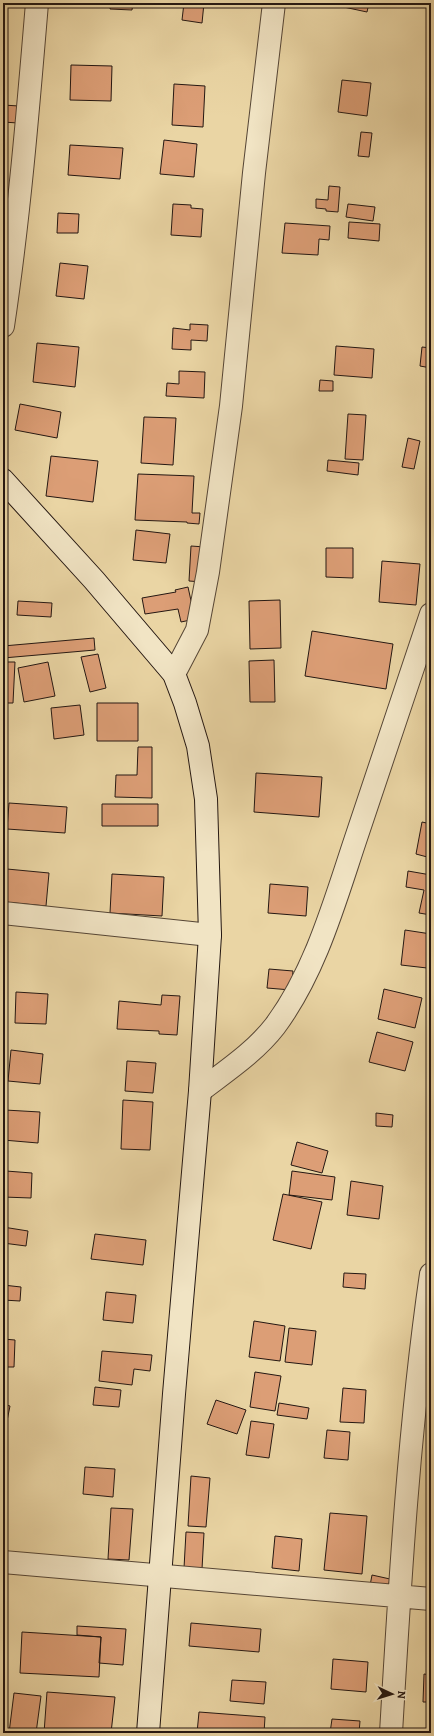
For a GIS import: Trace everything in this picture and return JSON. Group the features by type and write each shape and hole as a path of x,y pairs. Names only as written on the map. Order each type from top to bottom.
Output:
{"street":[{"path":"3,326 19,205 37,3"},
{"path":"174,674 197,630 208,572 231,406 254,173 274,3"},
{"path":"3,480 94,580 174,674 186,703 198,746 206,799 210,934 200,1091 148,1733"},
{"path":"200,1091 256,1047 274,1026 291,1001 315,956 431,614"},
{"path":"3,913 210,934"},
{"path":"390,1733 399,1596 420,1349 431,1274"},
{"path":"3,1562 431,1599"}],"building":[{"path":"111,3 133,3 132,10 110,9"},
{"path":"184,3 204,3 202,23 182,20"},
{"path":"325,3 369,3 367,12"},
{"path":"71,65 112,66 111,101 70,100"},
{"path":"342,80 371,83 367,116 338,112"},
{"path":"174,84 205,86 203,127 172,125"},
{"path":"3,105 19,106 18,123 3,122"},
{"path":"361,132 372,133 369,157 358,156"},
{"path":"164,140 197,144 194,177 160,174"},
{"path":"70,145 123,148 120,179 68,175"},
{"path":"329,186 340,187 338,212 316,208 316,199 328,200"},
{"path":"173,204 191,205 191,208 203,209 201,237 171,235"},
{"path":"348,204 375,207 373,221 346,217"},
{"path":"58,213 79,214 78,233 57,233"},
{"path":"349,222 380,224 379,241 348,238"},
{"path":"285,223 330,226 329,240 319,239 318,255 282,253"},
{"path":"60,263 88,266 84,299 56,296"},
{"path":"190,324 208,325 207,341 191,340 191,350 172,349 173,328 190,330"},
{"path":"37,343 79,347 75,387 33,382"},
{"path":"336,346 374,349 372,378 334,375"},
{"path":"422,347 431,348 431,368 420,366"},
{"path":"179,371 205,372 204,398 166,396 167,383 179,384"},
{"path":"320,380 333,381 333,391 319,391"},
{"path":"20,404 61,412 57,438 15,430"},
{"path":"348,414 366,415 363,460 345,459"},
{"path":"144,417 176,418 173,465 141,463"},
{"path":"408,438 420,441 414,469 402,467"},
{"path":"51,456 98,461 93,502 46,496"},
{"path":"328,460 359,463 358,475 327,471"},
{"path":"138,474 194,476 192,513 200,513 199,524 187,522 135,520"},
{"path":"136,530 170,534 166,563 133,560"},
{"path":"191,546 205,547 203,582 189,581"},
{"path":"326,548 353,548 353,578 326,577"},
{"path":"382,561 420,564 416,605 379,602"},
{"path":"188,587 195,619 181,622 178,609 145,614 142,598 176,592 175,590"},
{"path":"280,600 281,648 250,649 249,601"},
{"path":"18,601 52,603 51,617 17,615"},
{"path":"312,631 393,644 386,689 305,676"},
{"path":"94,638 95,650 3,658 3,646"},
{"path":"98,654 106,688 90,692 81,657"},
{"path":"274,660 275,702 250,702 249,661"},
{"path":"3,662 15,662 13,703 3,703"},
{"path":"48,662 55,696 24,702 18,668"},
{"path":"97,703 138,703 138,741 97,741"},
{"path":"80,705 84,735 54,739 51,708"},
{"path":"138,747 152,747 152,798 115,797 116,775 137,775"},
{"path":"256,773 322,777 319,817 254,812"},
{"path":"9,803 67,807 65,833 7,829"},
{"path":"102,804 158,804 158,826 102,826"},
{"path":"422,822 431,824 431,858 416,854"},
{"path":"7,869 49,873 46,906 4,902"},
{"path":"408,871 431,875 431,915 419,913 424,890 406,887"},
{"path":"112,874 164,877 162,916 110,913"},
{"path":"270,884 308,887 306,916 268,913"},
{"path":"405,930 431,934 427,968 401,965"},
{"path":"269,969 293,971 291,990 267,988"},
{"path":"384,989 422,998 415,1028 378,1019"},
{"path":"16,992 48,994 46,1024 15,1023"},
{"path":"162,995 180,996 177,1035 159,1034 159,1031 117,1029 119,1001 161,1005"},
{"path":"377,1032 413,1042 405,1071 369,1062"},
{"path":"11,1050 43,1054 40,1084 8,1081"},
{"path":"127,1061 156,1063 153,1093 125,1091"},
{"path":"123,1100 153,1102 150,1150 121,1149"},
{"path":"5,1110 40,1112 38,1143 3,1140"},
{"path":"376,1113 393,1115 392,1127 376,1126"},
{"path":"297,1142 328,1151 322,1173 291,1165"},
{"path":"3,1163 7,1163 6,1171 32,1173 31,1198 3,1197"},
{"path":"292,1171 335,1177 332,1200 289,1195"},
{"path":"351,1181 383,1186 379,1219 347,1215"},
{"path":"283,1194 322,1202 311,1249 273,1240"},
{"path":"3,1227 28,1231 26,1246 3,1243"},
{"path":"95,1234 146,1240 143,1265 91,1259"},
{"path":"344,1273 366,1274 365,1289 343,1287"},
{"path":"3,1285 21,1287 20,1301 3,1300"},
{"path":"106,1292 136,1295 133,1323 103,1320"},
{"path":"254,1321 285,1326 280,1361 249,1357"},
{"path":"289,1328 316,1331 312,1365 285,1362"},
{"path":"3,1339 15,1340 14,1367 3,1367"},
{"path":"102,1351 152,1355 150,1371 134,1369 132,1385 99,1381"},
{"path":"255,1372 281,1376 275,1411 250,1407"},
{"path":"95,1387 121,1390 119,1407 93,1405"},
{"path":"343,1388 366,1390 364,1423 340,1422"},
{"path":"216,1400 246,1410 237,1434 207,1424"},
{"path":"279,1403 309,1408 307,1419 277,1415"},
{"path":"3,1404 10,1406 4,1436 3,1436"},
{"path":"251,1421 274,1424 269,1458 246,1455"},
{"path":"327,1430 350,1432 348,1460 324,1458"},
{"path":"85,1467 115,1469 113,1497 83,1494"},
{"path":"191,1476 210,1478 206,1527 188,1526"},
{"path":"111,1508 133,1509 129,1560 108,1559"},
{"path":"330,1513 367,1516 362,1574 324,1570"},
{"path":"186,1532 204,1533 202,1569 184,1568"},
{"path":"275,1536 302,1539 299,1571 272,1568"},
{"path":"372,1575 390,1579 386,1595 369,1591"},
{"path":"191,1623 261,1629 259,1652 189,1646"},
{"path":"77,1626 126,1629 123,1665 99,1663 101,1637 77,1635"},
{"path":"22,1632 101,1637 99,1677 20,1673"},
{"path":"333,1659 368,1662 366,1692 331,1689"},
{"path":"424,1674 431,1675 431,1702 423,1702"},
{"path":"232,1680 266,1682 264,1704 230,1701"},
{"path":"47,1692 115,1697 111,1733 44,1733"},
{"path":"14,1693 41,1696 36,1733 9,1733"},
{"path":"199,1712 265,1717 264,1733 197,1733"},
{"path":"332,1719 360,1721 359,1733 330,1733"}]}
